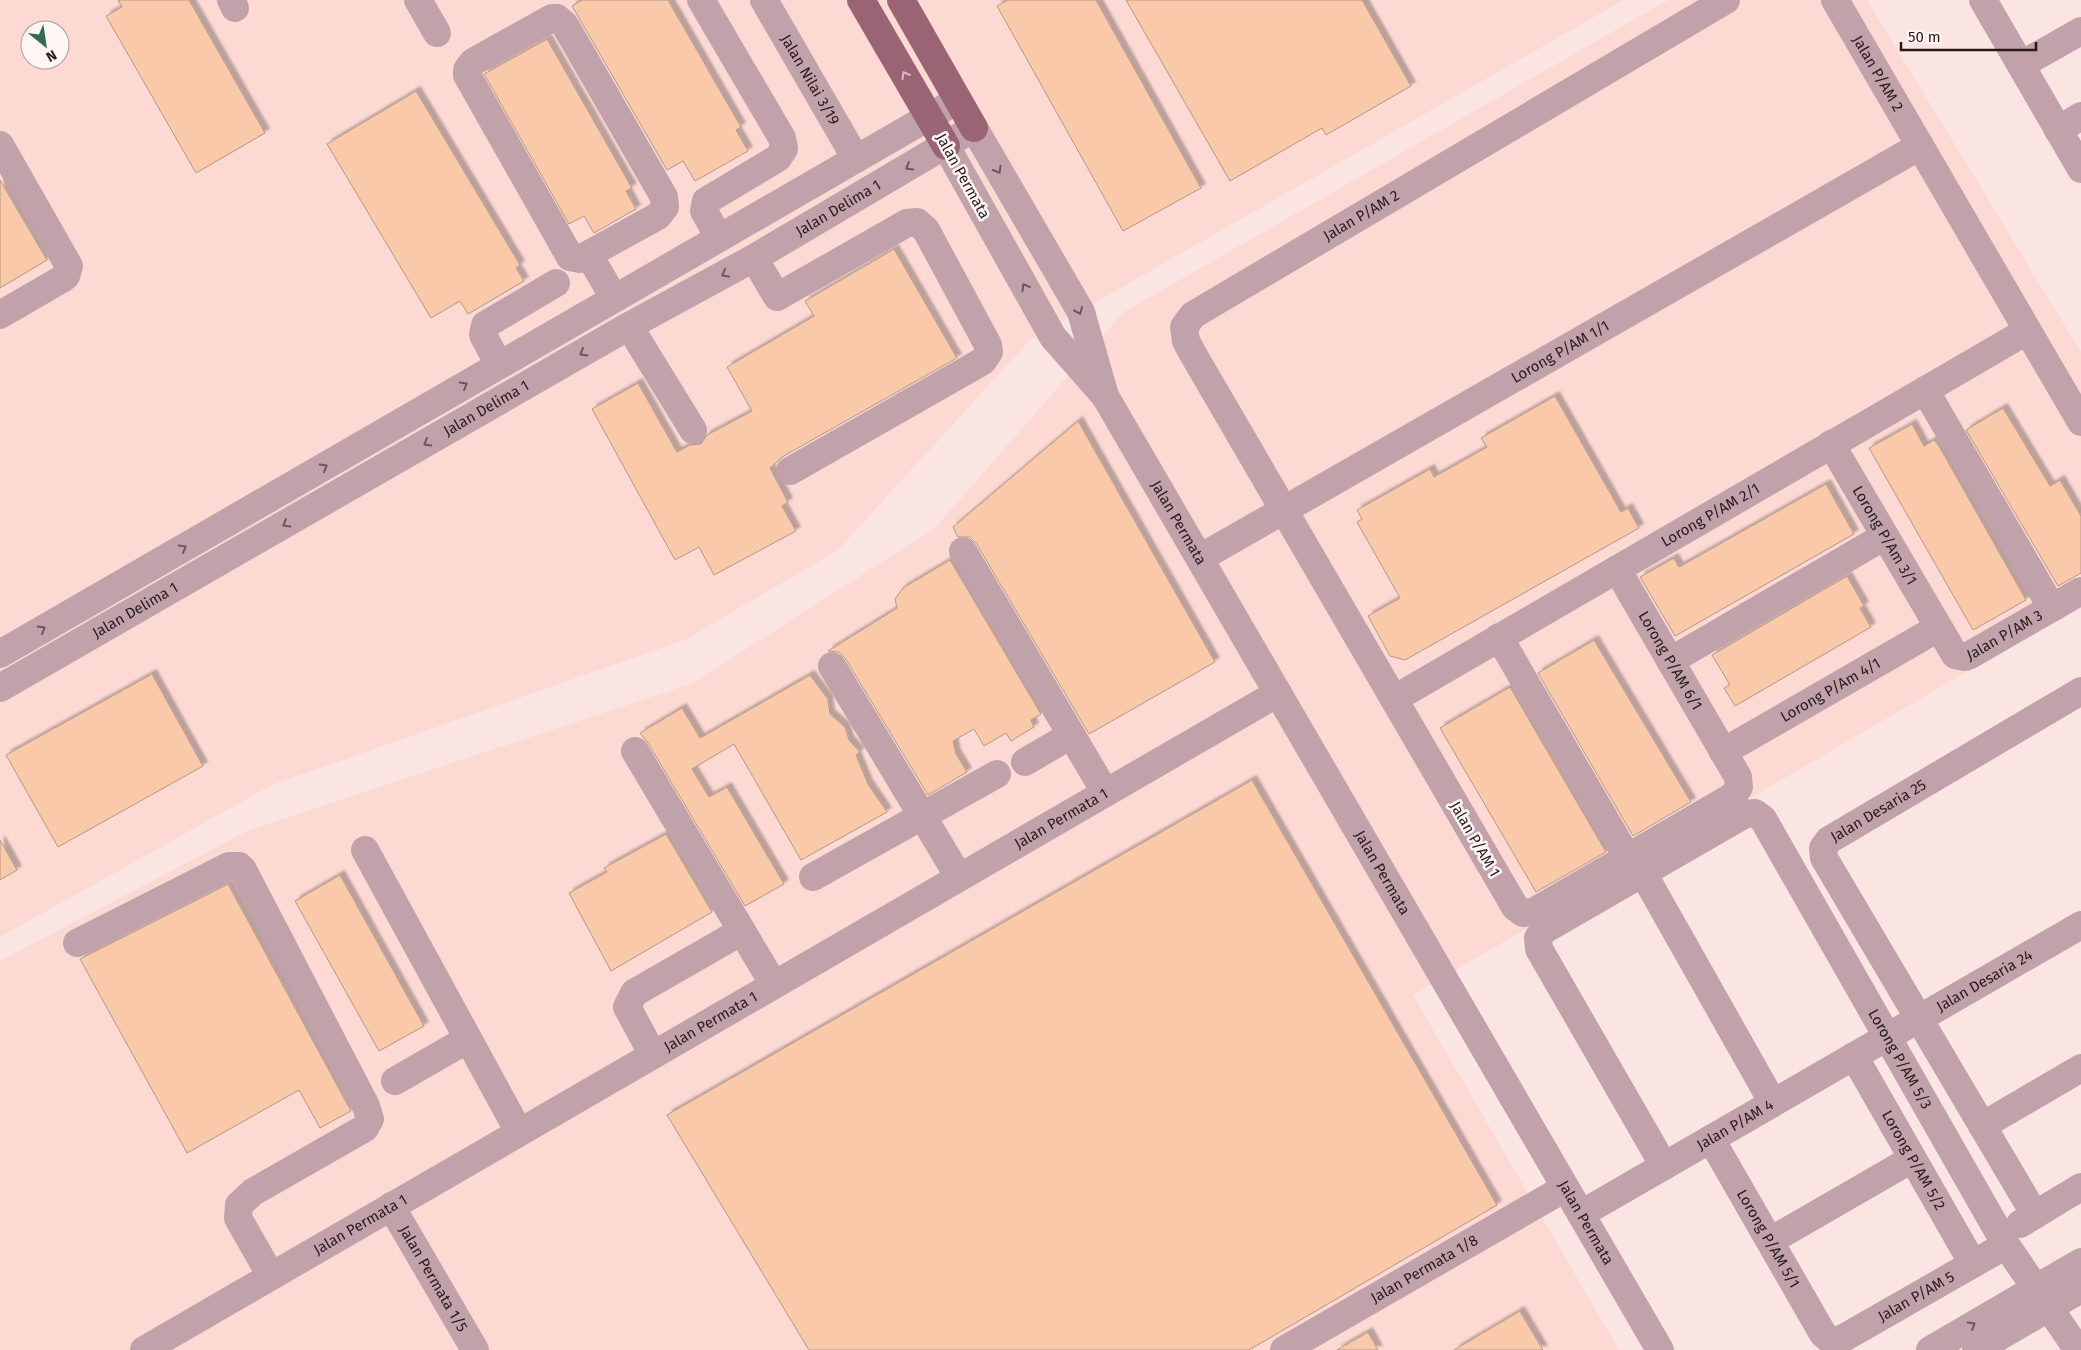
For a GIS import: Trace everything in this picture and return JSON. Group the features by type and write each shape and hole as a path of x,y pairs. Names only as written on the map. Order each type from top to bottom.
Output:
{"main road":[{"name":"Jalan Permata","path":"862,0 946,146"},
{"name":"Jalan Permata","path":"901,0 974,128"}],"street":[{"path":"418,0 437,33"},
{"path":"701,0 782,138 784,149 778,158 706,200 704,211 719,238"},
{"name":"Jalan Nilai 3/19","path":"764,0 856,159"},
{"name":"Jalan P/AM 2","path":"1284,510 1186,341 1184,327 1187,320 1726,0"},
{"name":"Jalan P/AM 2","path":"1835,0 2028,330"},
{"path":"1984,0 2021,66 2070,123 2081,169"},
{"path":"552,18 557,18 566,25 664,197 665,207 658,216 589,255 580,259 570,257 466,75 473,62 552,18"},
{"path":"2021,66 2081,31"},
{"name":"Jalan Delima 1","path":"0,654 958,100"},
{"name":"Jalan Delima 1","path":"0,688 629,326 754,258 974,128"},
{"name":"Jalan Permata","path":"974,128 1081,312 1105,396"},
{"path":"0,145 68,266 66,276 62,279 0,315"},
{"name":"Jalan Permata","path":"946,146 1053,337 1105,396 1660,1350"},
{"name":"Lorong P/AM 1/1","path":"1200,558 1920,146"},
{"path":"754,258 777,297 907,223 917,222 926,230 988,345 989,352 983,361 790,470"},
{"path":"589,255 614,298"},
{"path":"499,365 483,335 485,325 556,283"},
{"path":"629,326 693,430"},
{"path":"2028,330 2081,422"},
{"name":"Lorong P/AM 2/1","path":"1394,698 2028,330"},
{"path":"1925,390 2052,608"},
{"name":"Lorong P/Am 3/1","path":"1831,444 1938,628"},
{"name":"Jalan P/AM 1","path":"1284,510 1518,911 1523,913 1533,912 1635,865 1736,792 1739,788 1738,778 1723,752"},
{"path":"1670,661 1885,536"},
{"path":"963,551 1105,792"},
{"name":"Lorong P/AM 6/1","path":"1617,569 1723,752"},
{"name":"Jalan P/AM 3","path":"1938,628 1951,651 1960,657 1965,657 2081,591"},
{"name":"Lorong P/Am 4/1","path":"1723,752 1938,628"},
{"path":"1500,637 1773,1103"},
{"path":"832,666 960,877"},
{"name":"Jalan Desaria 25","path":"1919,1018 1824,858 1822,854 1825,844 2081,691"},
{"name":"Jalan Permata 1","path":"144,1350 1278,692"},
{"path":"1025,762 1071,735"},
{"path":"635,751 774,985"},
{"path":"813,877 997,774"},
{"name":"Lorong P/AM 5/3","path":"1635,865 1745,814 1750,812 1760,815 2003,1240 2078,1350"},
{"path":"365,850 520,1132"},
{"path":"1635,865 1544,930 1540,934 1537,944 1664,1166"},
{"path":"77,943 229,866 239,866 243,870 366,1106 370,1119 365,1128 253,1192 239,1205 238,1218 271,1276"},
{"name":"Jalan Desaria 24","path":"1887,1037 2081,925"},
{"path":"653,1055 627,1007 634,993 742,931"},
{"path":"1919,1018 2035,1215"},
{"name":"Jalan P/AM 4","path":"1581,1214 1887,1037"},
{"path":"395,1081 468,1039"},
{"name":"Lorong P/AM 5/2","path":"1854,1056 1973,1264"},
{"path":"1982,1126 2081,1068"},
{"name":"Lorong P/AM 5/1","path":"1712,1139 1827,1338"},
{"path":"1770,1241 1912,1159"},
{"name":"Jalan P/AM 5","path":"1827,1338 1832,1341 1842,1339 1973,1264 2035,1215 2081,1187"},
{"name":"Jalan Permata 1/8","path":"1284,1350 1565,1188"},
{"name":"Jalan Permata 1/5","path":"391,1206 475,1350"},
{"path":"1976,1350 2043,1298 2081,1262"},
{"path":"1930,1350 2043,1298 2081,1289"}],"shaded area":[{"path":"0,0 1624,0 1030,340 838,550 687,639 272,785 0,937"},
{"path":"1668,0 1867,0 2081,352 2081,605 1413,995 1619,1350 0,1350 0,961 247,831 693,683 935,528 1124,312"}],"building":[{"path":"118,0 189,0 265,133 196,173 106,16 122,7"},
{"path":"582,0 668,0 741,127 736,130 748,151 695,181 683,161 667,170 572,6"},
{"path":"1008,0 1096,0 1201,188 1123,231 997,6"},
{"path":"1126,0 1362,0 1411,86 1326,135 1322,128 1230,181"},
{"path":"547,39 632,188 626,191 636,209 594,233 584,216 569,224 484,74"},
{"path":"416,91 520,265 516,268 524,281 468,314 460,301 431,318 327,144"},
{"path":"0,180 47,260 0,288"},
{"path":"894,249 957,358 782,457 770,468 788,502 782,506 796,531 714,575 699,547 675,560 592,409 638,383 677,452 690,445 701,444 707,435 752,411 727,367 814,316 805,301"},
{"path":"1555,396 1621,512 1628,508 1639,528 1405,660 1390,656 1368,616 1400,598 1357,522 1362,519 1357,510 1430,469 1434,477 1487,447 1481,438"},
{"path":"2003,408 2050,486 2060,480 2081,516 2081,573 2058,586 1966,430"},
{"path":"1078,421 1215,662 1089,734 976,543 970,537 958,537 953,527"},
{"path":"1912,424 1924,446 1934,440 1939,446 2026,600 1973,630 1869,448"},
{"path":"1826,484 1854,534 1675,636 1640,577 1674,558 1679,567"},
{"path":"950,560 1041,714 1031,720 1034,727 1011,741 1006,733 984,746 974,729 953,741 956,754 967,772 928,795 845,658 839,652 828,651 897,608 895,599 903,588"},
{"path":"1847,576 1864,606 1860,608 1871,627 1735,706 1724,688 1730,685 1712,655"},
{"path":"1594,640 1691,802 1633,836 1538,673"},
{"path":"152,674 203,766 58,847 6,755"},
{"path":"810,675 828,699 830,714 845,727 849,740 860,752 856,755 868,784 887,812 801,860 734,744 692,769 709,797 727,787 784,884 745,906 648,743 640,733 682,708 700,738"},
{"path":"1510,687 1606,852 1536,892 1440,728"},
{"path":"1252,780 1497,1205 1249,1350 809,1350 667,1115"},
{"path":"666,834 712,912 611,971 569,893 607,872 604,868"},
{"path":"0,840 17,870 0,880"},
{"path":"340,875 424,1026 379,1051 295,901"},
{"path":"228,884 351,1111 320,1128 299,1090 187,1153 80,959"},
{"path":"1520,1311 1543,1350 1454,1350"},
{"path":"1368,1332 1378,1350 1337,1350"}]}
